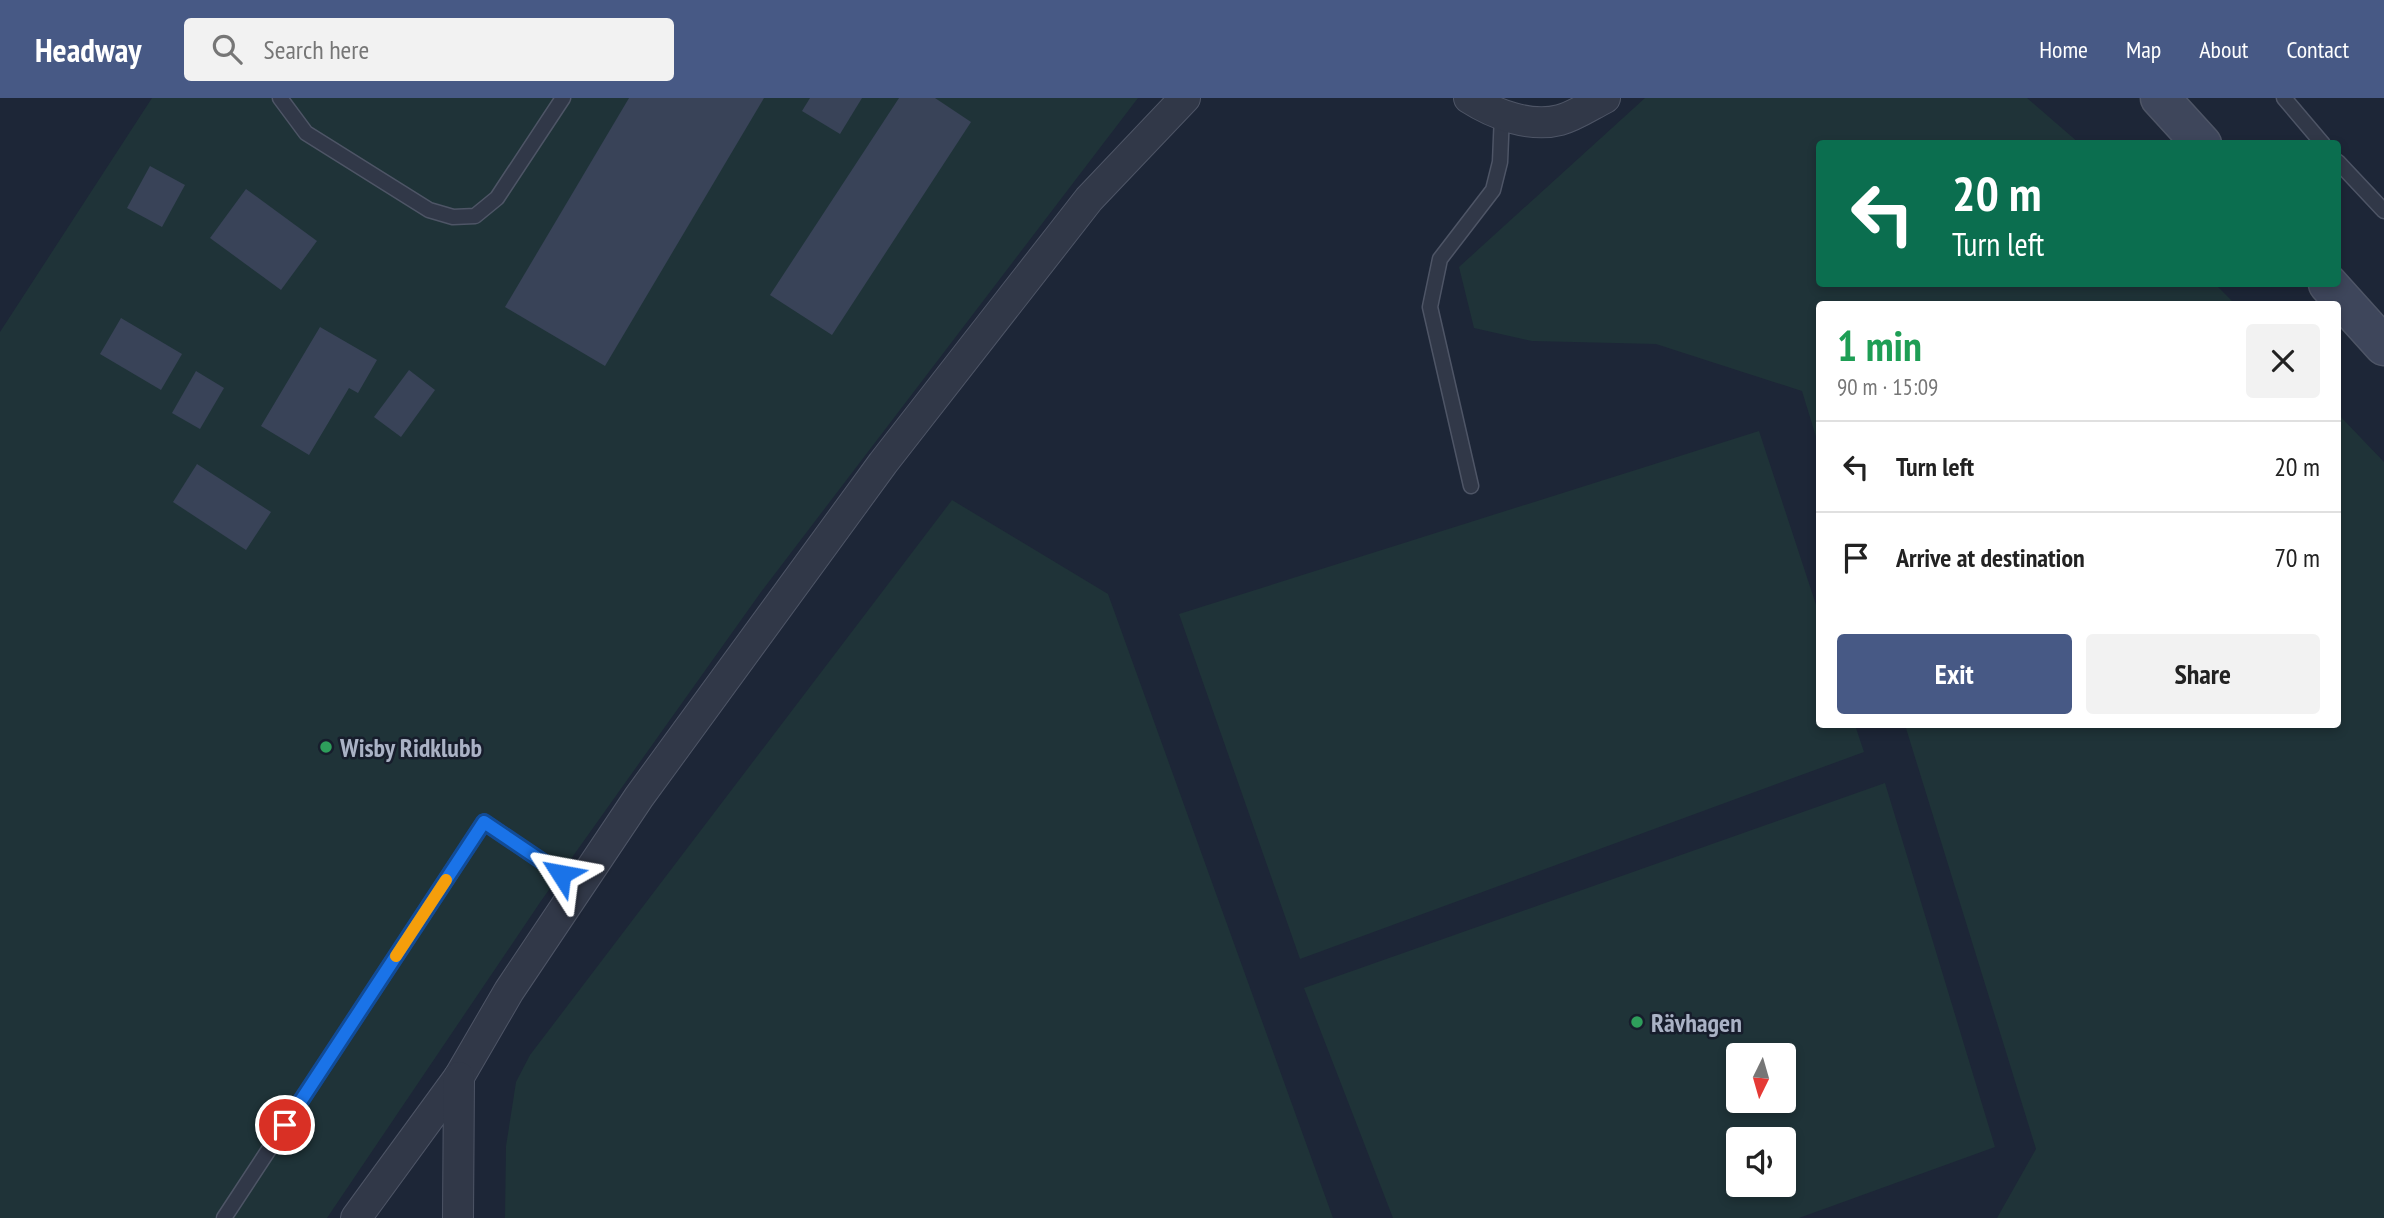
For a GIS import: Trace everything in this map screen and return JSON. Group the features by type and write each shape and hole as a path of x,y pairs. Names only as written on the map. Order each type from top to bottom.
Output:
{"main road":[{"path":"2140,98 2195,136"},
{"path":"2160,98 2195,136"},
{"path":"2331,287 2384,346"}],"street":[{"path":"356,1218 458,1077 509,991 639,797 883,463 1089,199 1185,98"},
{"path":"1469,98 1502,114 1532,122 1559,120 1605,98"},
{"path":"458,1077 458,1218"}],"lane":[{"path":"281,98 306,133 429,210 453,217 475,216 497,198 563,98"},
{"path":"2284,98 2320,140"},
{"path":"1471,486 1430,307 1440,259 1493,190 1500,162 1502,114"},
{"path":"2341,165 2384,211"},
{"path":"224,1218 484,822 580,887"}],"green space":[{"name":"Wisby Ridklubb","path":"152,98 1138,98 761,592 541,901 327,1218 0,1218 0,332"},
{"path":"1645,98 2027,98 2076,140 1816,140 1816,287 2218,287 2232,301 1816,301 1816,437 1802,391 1656,344 1532,341 1474,328 1459,267"},
{"path":"2341,417 2384,462 2384,1218 1997,1218 2036,1149 1906,728 2341,728"},
{"path":"1759,431 1816,605 1816,728 1856,728 1864,752 1300,959 1179,614"},
{"path":"952,500 1108,594 1333,1218 505,1218 506,1146 516,1082 530,1055"},
{"name":"Rävhagen","path":"1885,783 1995,1147 1799,1218 1393,1218 1304,988"}],"building":[{"path":"629,98 764,98 605,366 505,307"},
{"path":"810,98 862,98 840,134 802,111"},
{"path":"899,98 935,98 971,122 832,335 770,295"},
{"path":"150,166 185,185 162,227 127,208"},
{"path":"246,189 317,241 281,290 210,238"},
{"path":"121,318 182,354 161,390 100,354"},
{"path":"320,327 377,360 358,393 349,388 309,455 261,426"},
{"path":"409,370 435,390 401,437 374,417"},
{"path":"196,371 224,388 200,429 172,413"},
{"path":"197,464 271,512 246,550 173,502"}],"slow traffic":[{"path":"396,956 446,880"}],"place":[{"name":"Wisby Ridklubb","path":"326,747"},
{"name":"Rävhagen","path":"1637,1022"}],"route":[{"path":"285,1125 484,822 561,874"}]}
